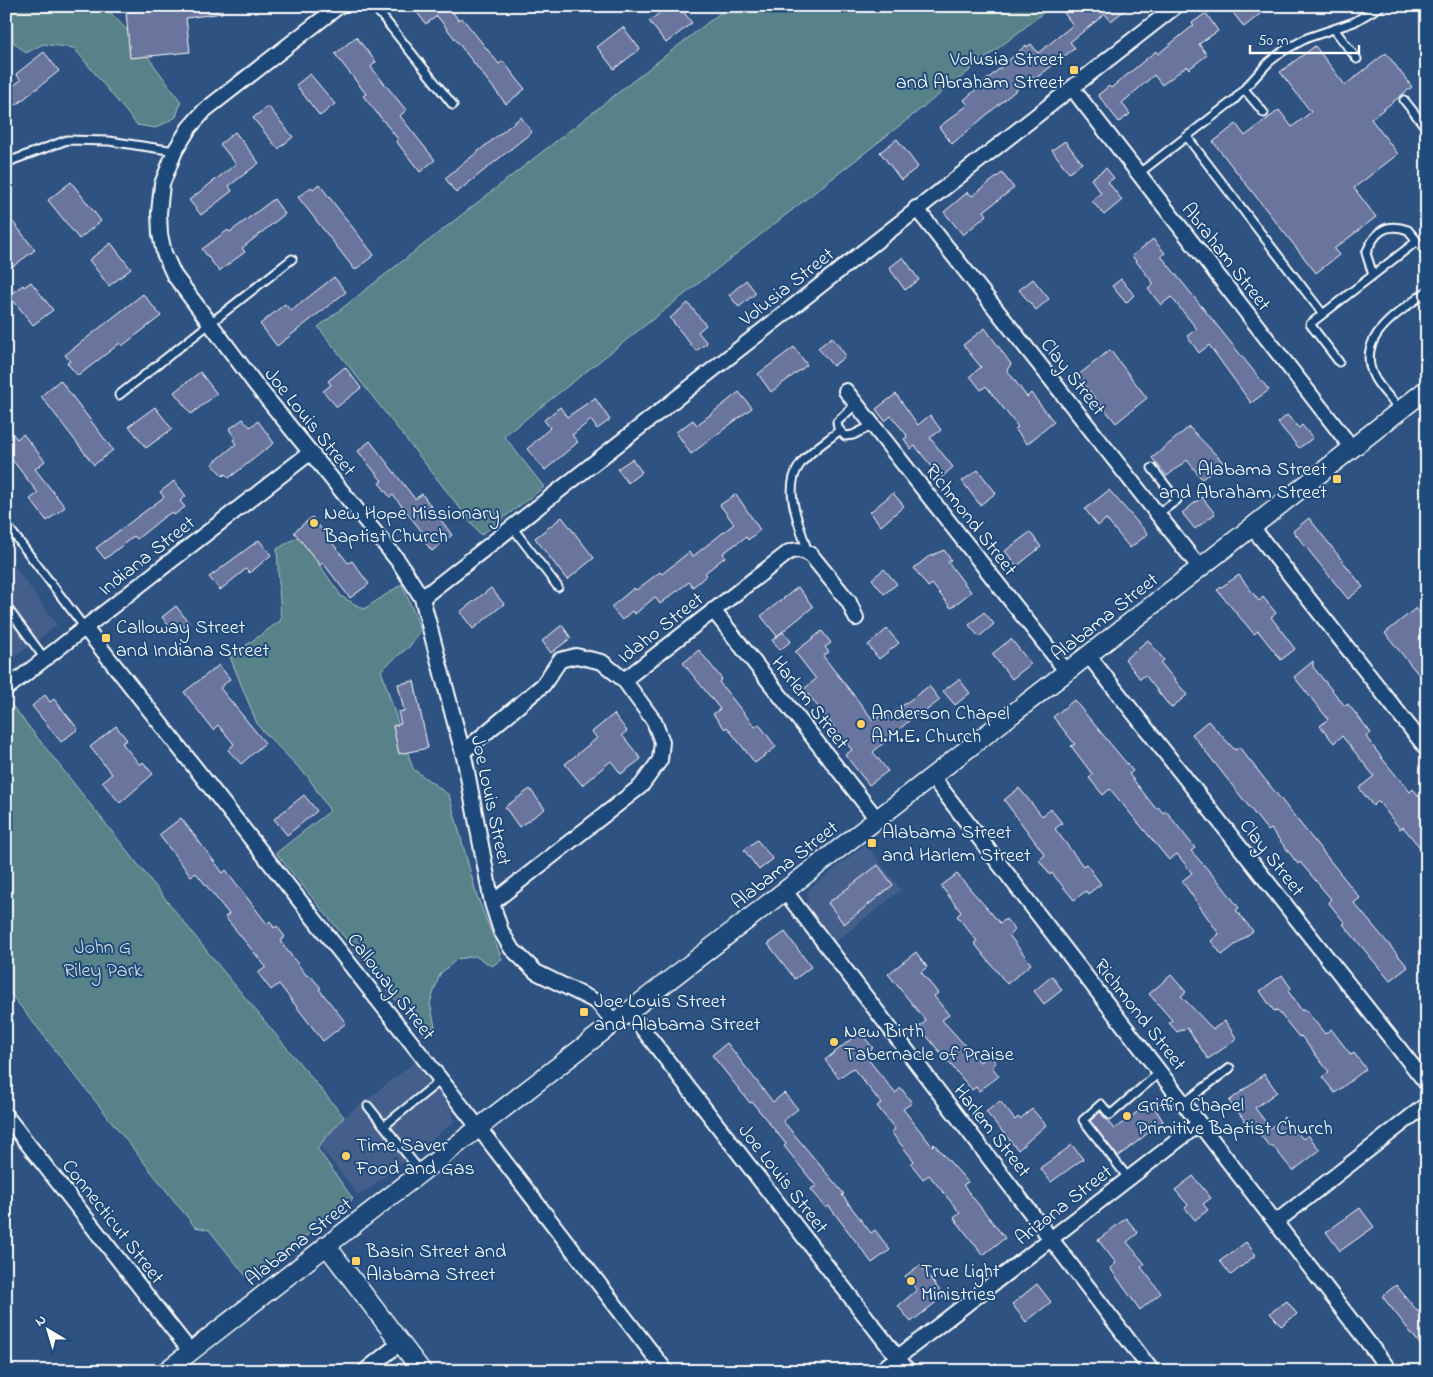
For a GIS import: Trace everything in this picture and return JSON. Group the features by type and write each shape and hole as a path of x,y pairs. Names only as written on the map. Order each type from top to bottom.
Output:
{"street":[{"name":"Joe Louis Street","path":"339,6 205,110 189,128 175,151 162,184 159,213 160,234 164,253 174,275 210,324 256,385 399,562 422,598 463,752 492,903 501,931 511,948 536,972 597,1002 614,1022"},
{"name":"Volusia Street","path":"422,598 916,208 1176,6"},
{"name":"Abraham Street","path":"1072,88 1352,448"},
{"name":"Clay Street","path":"916,208 1200,568"},
{"name":"Alabama Street","path":"166,1371 628,1010 933,778 1427,389"},
{"name":"Richmond Street","path":"846,391 1067,672"},
{"name":"Indiana Street","path":"6,689 311,452"},
{"path":"1252,527 1427,749"},
{"name":"Idaho Street","path":"492,903 641,786 653,772 660,760 662,742 654,721 624,680 789,552 796,550 806,552"},
{"path":"806,552 849,602 856,618"},
{"name":"Harlem Street","path":"713,610 877,819"},
{"name":"Calloway Street","path":"85,628 478,1127 666,1371"},
{"path":"463,752 543,685 560,660 576,656 602,662 624,680"},
{"name":"Clay Street","path":"1088,656 1427,1084"},
{"name":"Richmond Street","path":"933,778 1390,1371"},
{"name":"Harlem Street","path":"784,890 1152,1371"},
{"name":"Joe Louis Street","path":"628,1010 908,1371"},
{"path":"1276,1222 1427,1104"},
{"name":"Connecticut Street","path":"6,1116 190,1351"},
{"name":"Arizona Street","path":"880,1371 1199,1124"},
{"path":"326,1245 422,1371"},
{"path":"365,1371 400,1342"}],"lane":[{"path":"374,6 453,105"},
{"path":"1138,174 1234,100 1282,51 1307,38 1354,22 1381,6"},
{"path":"1334,29 1357,59"},
{"path":"1244,89 1264,113"},
{"path":"1404,100 1427,129"},
{"path":"1187,137 1322,314"},
{"path":"6,165 13,160 67,140 109,141 175,151"},
{"path":"1373,275 1366,253 1376,234 1389,226 1408,230 1427,253"},
{"path":"1339,362 1310,324 1417,241"},
{"path":"118,396 292,259"},
{"path":"1400,410 1375,378 1369,365 1371,341 1380,329 1427,291"},
{"path":"856,404 837,422 840,430 845,436 853,435 873,425"},
{"path":"806,552 794,506 793,482 799,466 840,430"},
{"path":"1152,468 1177,500 1158,514"},
{"path":"6,524 85,628"},
{"path":"512,527 558,587"},
{"path":"6,606 45,659"},
{"path":"1184,1103 1230,1068"},
{"path":"1129,1179 1083,1120 1102,1104 1110,1115 1160,1072"},
{"path":"384,1126 441,1080"},
{"path":"368,1106 421,1172"}],"shaded area":[{"path":"6,554 57,625 6,664"},
{"path":"866,844 901,890 834,943 807,909 808,890"},
{"path":"415,1062 449,1105 454,1122 365,1192 358,1195 315,1140"}],"green space":[{"path":"9,6 104,6 132,35 181,102 176,117 156,128 137,125 74,48 43,44 26,53 13,42 12,10"},
{"path":"729,6 1052,6 504,436 544,487 481,535 318,327"},
{"path":"299,536 342,597 364,609 402,584 421,630 410,646 381,670 413,769 449,795 477,896 502,959 492,966 475,956 457,959 440,974 430,1003 435,1026 424,1035 276,853 330,811 308,777 258,726 230,657 281,620 277,549"},
{"name":"John G Riley Park","path":"6,698 210,955 344,1117 317,1148 353,1199 250,1281 209,1230 195,1227 6,988"}],"building":[{"path":"181,6 222,6 222,13 186,18 190,52 130,58 126,12"},
{"path":"412,6 449,6 458,20 462,18 499,64 503,61 525,89 506,104 437,16 426,24"},
{"path":"669,6 679,6 692,23 666,43 649,21"},
{"path":"1059,6 1130,6 1111,21 1105,14 1070,42 1075,48 1035,79 1033,76 952,144 939,127 968,105 964,100 1026,45 1027,47 1031,44 1038,53 1073,25"},
{"path":"1228,6 1270,6 1244,27"},
{"path":"1206,13 1218,31 1199,44 1207,55 1189,69 1187,66 1162,85 1154,75 1122,103 1130,114 1119,122 1098,95 1109,86 1111,88 1156,51 1158,54"},
{"path":"623,27 640,49 614,69 597,47"},
{"path":"356,37 376,62 371,67 406,110 400,116 435,160 420,172 396,141 398,139 363,96 366,94 335,54"},
{"path":"1315,46 1345,85 1386,53 1412,87 1371,119 1398,154 1354,188 1376,217 1334,249 1339,255 1316,273 1213,142 1236,124 1245,136 1279,110 1292,127 1311,112 1280,72"},
{"path":"44,52 59,71 6,113 6,91 21,80 16,74"},
{"path":"310,74 335,104 320,116 296,85"},
{"path":"268,106 293,137 278,149 253,118"},
{"path":"521,117 532,132 456,193 445,178"},
{"path":"235,132 259,163 229,186 232,191 201,215 189,200 236,164 220,144"},
{"path":"897,139 918,167 901,180 880,152"},
{"path":"1065,141 1082,163 1069,173 1052,150"},
{"path":"1106,168 1114,178 1108,182 1122,200 1104,215 1092,201 1101,193 1091,179"},
{"path":"1002,173 1014,188 984,211 987,215 963,235 944,212 968,192 972,196"},
{"path":"71,182 101,221 79,239 48,200"},
{"path":"319,184 374,255 355,270 298,197 311,187 313,189"},
{"path":"274,199 285,214 242,248 245,252 219,271 202,249 228,230 230,232"},
{"path":"6,213 35,250 12,267 6,260"},
{"path":"1153,239 1165,253 1161,256 1269,390 1251,403 1209,345 1199,353 1187,336 1197,329 1171,297 1161,305 1148,289 1154,284 1132,256"},
{"path":"111,243 131,269 109,286 89,260"},
{"path":"903,257 919,280 905,290 889,268"},
{"path":"334,277 346,292 277,346 260,324 285,304 291,311"},
{"path":"1033,279 1049,299 1036,310 1019,290"},
{"path":"1121,279 1134,295 1126,303 1112,286"},
{"path":"746,280 756,293 739,307 729,295"},
{"path":"31,282 53,310 33,325 9,295"},
{"path":"143,294 161,316 122,346 120,343 78,376 67,363 70,361 65,355"},
{"path":"688,303 706,325 698,332 707,343 696,351 670,318"},
{"path":"985,328 1011,364 1007,370 1027,397 1031,393 1054,422 1027,444 1015,429 1018,427 986,386 981,390 970,376 981,367 963,345"},
{"path":"832,337 846,356 833,366 818,348"},
{"path":"794,347 807,365 771,392 758,374"},
{"path":"1110,350 1147,398 1116,423 1077,376"},
{"path":"345,367 361,388 337,407 323,391 331,385 328,381"},
{"path":"200,372 217,394 191,414 174,392"},
{"path":"60,380 113,450 94,465 41,396"},
{"path":"739,392 752,408 691,454 676,432 693,420 697,425"},
{"path":"896,394 918,425 930,415 941,430 930,438 953,467 941,478 915,446 911,449 904,439 907,437 906,434 891,416 885,421 876,409"},
{"path":"595,398 610,420 597,429 591,420 572,435 578,442 545,470 527,449 550,428 544,420 560,407 567,417"},
{"path":"155,407 172,429 146,448 129,426"},
{"path":"1287,415 1299,428 1302,425 1313,438 1299,448 1278,423"},
{"path":"243,419 250,427 258,421 274,443 229,478 225,474 223,476 212,464 236,444 233,440 235,438 229,429"},
{"path":"6,426 17,439 23,434 45,461 35,469 65,507 47,521 30,499 38,493 6,452"},
{"path":"1189,427 1223,462 1202,479 1187,460 1167,476 1152,458"},
{"path":"370,441 415,499 422,494 452,535 432,551 420,536 423,533 393,495 390,497 379,483 382,481 358,451"},
{"path":"632,459 642,472 628,483 617,469"},
{"path":"978,470 996,493 980,505 962,481"},
{"path":"174,481 186,496 180,501 185,507 174,515 172,512 164,517 137,539 134,536 105,559 96,548 164,497 160,492"},
{"path":"1109,490 1148,534 1130,548 1106,519 1098,526 1085,509"},
{"path":"893,493 904,506 881,526 870,512"},
{"path":"736,494 760,530 748,540 746,537 723,553 725,557 705,573 707,575 693,587 689,582 660,604 655,597 635,614 632,611 622,620 611,607 634,588 636,590 660,572 662,574 689,552 692,557 734,524 720,505"},
{"path":"1202,497 1215,514 1195,529 1182,513"},
{"path":"312,517 348,563 352,561 369,584 350,598 323,563 320,565 294,532"},
{"path":"562,517 594,558 567,580 535,538"},
{"path":"1309,518 1363,587 1348,599 1293,531"},
{"path":"1030,532 1041,547 1017,566 1005,551"},
{"path":"259,540 271,555 250,573 246,569 220,590 209,577"},
{"path":"944,550 951,560 948,562 971,592 951,608 932,584 928,587 914,568 928,557"},
{"path":"884,569 897,584 884,594 872,579"},
{"path":"1239,575 1259,601 1263,597 1276,613 1271,617 1295,649 1281,660 1258,631 1254,634 1217,590"},
{"path":"798,587 813,607 777,636 761,616"},
{"path":"491,588 504,604 473,629 460,612"},
{"path":"176,606 189,623 175,634 162,617"},
{"path":"1416,608 1427,622 1427,685 1385,633"},
{"path":"984,612 994,624 979,637 969,625"},
{"path":"562,625 571,638 551,653 542,641"},
{"path":"887,629 899,643 879,659 868,645"},
{"path":"822,631 831,643 825,647 829,652 823,656 874,721 887,710 891,714 929,686 940,700 919,716 917,714 873,752 888,771 869,785 845,755 852,750 804,689 816,679 795,652"},
{"path":"783,632 791,641 780,650 772,640"},
{"path":"1011,639 1031,664 1012,679 992,654"},
{"path":"1148,640 1164,660 1161,663 1187,695 1171,708 1145,675 1140,679 1125,659"},
{"path":"699,650 722,679 719,682 755,727 759,724 776,747 755,763 727,727 725,729 713,714 720,709 683,663"},
{"path":"1313,661 1313,667 1345,706 1348,704 1371,733 1366,737 1385,762 1410,792 1413,789 1427,806 1427,856 1403,827 1400,829 1378,801 1373,806 1359,788 1374,776 1342,736 1334,743 1320,726 1328,719 1294,677"},
{"path":"219,665 230,679 220,688 265,743 241,764 228,750 234,744 218,725 213,730 184,692"},
{"path":"959,679 970,693 955,705 943,691"},
{"path":"414,681 428,748 399,754 393,726 401,724 398,712 404,711 398,684"},
{"path":"45,695 50,702 54,699 78,729 61,742 32,706"},
{"path":"1074,700 1133,771 1129,774 1156,809 1158,807 1163,813 1166,811 1195,848 1191,851 1220,883 1239,908 1236,910 1253,931 1222,955 1211,941 1219,934 1182,881 1192,873 1177,854 1169,860 1110,789 1103,795 1089,778 1093,775 1071,746 1075,744 1053,717"},
{"path":"614,714 627,731 622,735 641,759 621,774 611,761 582,785 565,764 597,738 592,732"},
{"path":"1208,721 1235,750 1239,747 1360,898 1354,903 1408,967 1390,981 1343,924 1345,923 1328,902 1331,899 1300,862 1298,864 1271,829 1268,831 1192,734"},
{"path":"116,726 127,740 122,743 140,765 143,762 153,774 120,803 102,782 112,774 90,747"},
{"path":"1019,788 1042,816 1051,809 1062,823 1055,829 1083,866 1086,864 1101,884 1088,894 1086,891 1074,900 1052,873 1050,875 1039,860 1045,855 1004,800"},
{"path":"530,789 545,809 519,827 505,807"},
{"path":"304,795 317,811 287,835 274,819"},
{"path":"181,818 223,873 226,870 267,924 270,921 274,928 277,926 285,937 280,941 307,976 309,974 321,988 319,989 346,1023 323,1041 279,984 271,990 258,973 266,967 225,917 229,914 196,873 191,876 159,835"},
{"path":"757,840 773,859 759,870 744,850"},
{"path":"878,865 893,885 844,924 828,903"},
{"path":"957,874 1000,923 1006,919 1015,930 1009,935 1031,964 1007,984 974,943 977,941 957,916 961,912 941,886"},
{"path":"785,932 811,967 795,979 768,944"},
{"path":"916,952 927,967 921,972 938,993 934,996 949,1015 942,1020 980,1062 990,1055 996,1063 992,1067 999,1076 979,1091 976,1087 972,1090 919,1027 926,1021 888,974"},
{"path":"1171,975 1186,992 1181,996 1213,1029 1225,1021 1237,1039 1208,1059 1187,1028 1177,1032 1169,1023 1172,1020 1149,994"},
{"path":"1282,975 1291,988 1288,991 1302,1011 1305,1009 1325,1034 1331,1029 1351,1055 1354,1053 1366,1069 1335,1093 1322,1077 1329,1072 1301,1036 1299,1037 1277,1010 1274,1011 1260,991"},
{"path":"1052,976 1062,990 1044,1004 1034,991"},
{"path":"860,1032 873,1048 864,1054 895,1093 901,1088 912,1103 903,1109 932,1146 934,1144 968,1182 963,1185 1005,1238 983,1255 954,1218 960,1213 929,1175 923,1179 911,1164 914,1161 891,1132 895,1129 877,1106 881,1103 853,1068 839,1078 825,1060"},
{"path":"727,1043 773,1102 784,1093 798,1109 783,1121 844,1194 842,1195 871,1233 875,1230 890,1250 872,1263 829,1206 826,1208 811,1189 816,1186 784,1146 786,1144 712,1055"},
{"path":"1264,1074 1277,1092 1255,1108 1270,1128 1284,1117 1303,1139 1308,1135 1320,1150 1293,1171 1272,1145 1270,1147 1252,1125 1250,1127 1229,1101"},
{"path":"1000,1101 1015,1120 1018,1117 1020,1119 1032,1109 1046,1125 1018,1150 986,1112"},
{"path":"1151,1102 1163,1121 1118,1157 1090,1121 1100,1112 1114,1129"},
{"path":"1072,1145 1083,1159 1051,1182 1040,1168"},
{"path":"1193,1176 1211,1198 1203,1204 1208,1210 1195,1220 1185,1208 1188,1205 1175,1190"},
{"path":"1360,1208 1374,1227 1340,1251 1326,1232"},
{"path":"1126,1218 1138,1233 1127,1242 1145,1264 1141,1267 1161,1293 1140,1310 1110,1268 1116,1263 1098,1240"},
{"path":"1246,1242 1256,1255 1231,1275 1220,1261"},
{"path":"920,1265 944,1296 911,1322 898,1306 917,1290 905,1276"},
{"path":"1037,1284 1051,1302 1026,1322 1012,1304"},
{"path":"1396,1285 1418,1312 1427,1306 1427,1353 1382,1296"},
{"path":"1287,1301 1297,1314 1281,1326 1270,1313"}],"place":[{"name":"Volusia Street and Abraham Street","path":"1074,70"},
{"name":"Alabama Street and Abraham Street","path":"1337,479"},
{"name":"New Hope Missionary Baptist Church","path":"314,523"},
{"name":"Calloway Street and Indiana Street","path":"106,638"},
{"name":"Anderson Chapel A.M.E. Church","path":"861,724"},
{"name":"Alabama Street and Harlem Street","path":"872,843"},
{"name":"Joe Louis Street and Alabama Street","path":"584,1012"},
{"name":"New Birth Tabernacle of Praise","path":"834,1042"},
{"name":"Griffin Chapel Primitive Baptist Church","path":"1127,1116"},
{"name":"Time Saver Food and Gas","path":"346,1156"},
{"name":"Basin Street and Alabama Street","path":"356,1261"},
{"name":"True Light Ministries","path":"911,1281"}]}
